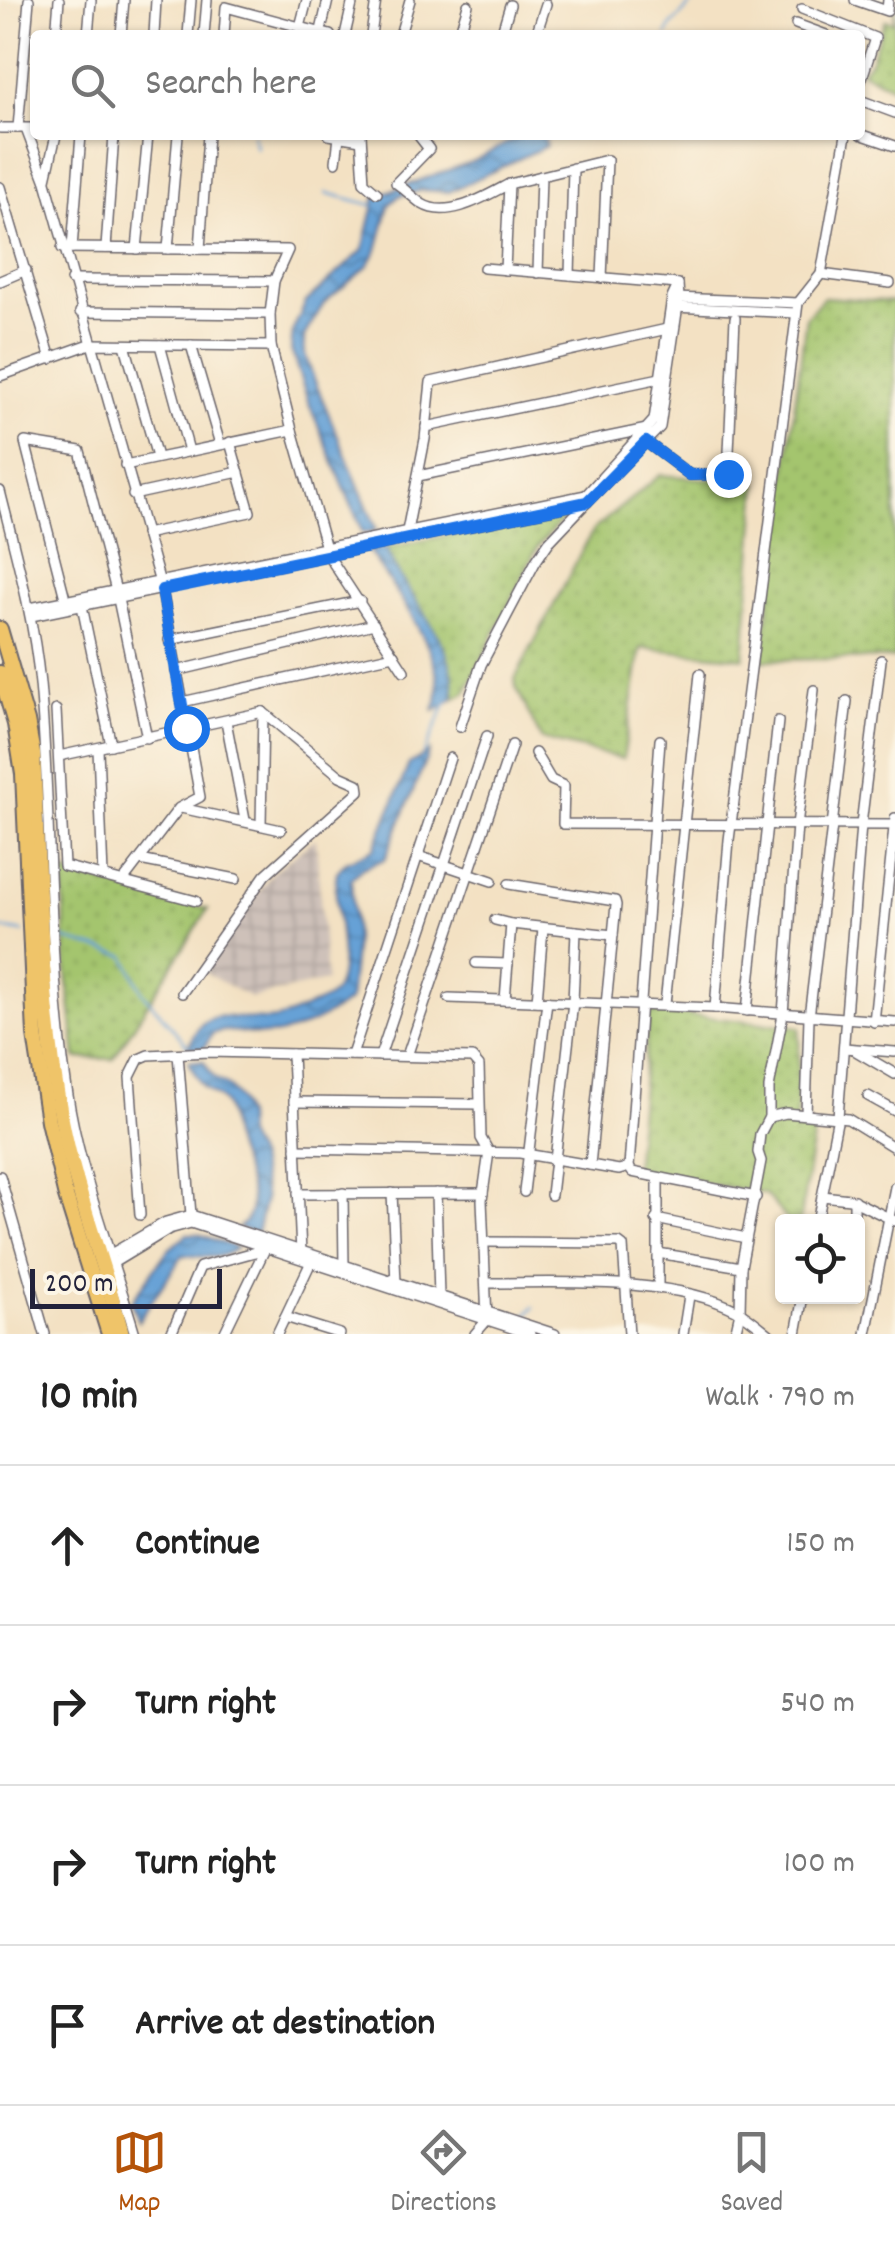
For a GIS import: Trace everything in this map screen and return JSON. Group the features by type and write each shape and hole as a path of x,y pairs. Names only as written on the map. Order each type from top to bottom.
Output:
{"highway":[{"path":"0,628 34,754 48,1034 48,1121 61,1175 109,1310 109,1334"},
{"path":"0,673 21,756 39,878"},
{"path":"109,1310 130,1331"}],"street":[{"path":"0,128 26,128 29,0"},
{"path":"56,30 58,0"},
{"path":"88,30 91,0"},
{"path":"121,30 124,0"},
{"path":"154,30 156,0"},
{"path":"188,30 191,0"},
{"path":"205,30 209,0 310,30"},
{"path":"300,27 307,0"},
{"path":"324,30 328,0"},
{"path":"346,30 352,0"},
{"path":"371,30 376,0"},
{"path":"401,30 410,0"},
{"path":"855,0 887,11 888,0"},
{"path":"538,30 546,4"},
{"path":"460,30 468,5"},
{"path":"502,30 510,5"},
{"path":"224,30 226,7"},
{"path":"802,9 855,30"},
{"path":"828,30 832,21"},
{"path":"796,24 812,30"},
{"path":"865,102 895,112"},
{"path":"865,136 895,146"},
{"path":"30,140 67,248 71,280 160,586 200,797 178,808 123,882"},
{"path":"46,182 55,140"},
{"path":"67,248 79,140"},
{"path":"106,248 114,140"},
{"path":"137,249 148,140"},
{"path":"168,249 178,140"},
{"path":"200,249 208,140"},
{"path":"334,140 336,162"},
{"path":"361,140 364,182 378,193"},
{"path":"424,140 429,149 396,183 425,206 437,208 469,204 509,184 607,160 602,278"},
{"path":"715,1008 731,825 797,308 821,274 845,140"},
{"path":"570,275 573,168"},
{"path":"538,272 541,176"},
{"path":"505,270 509,184"},
{"path":"0,187 51,359"},
{"path":"67,248 288,250 274,281 270,314 271,346 292,430 327,552 404,671"},
{"path":"30,612 586,498 646,442 654,428 678,284 484,268"},
{"path":"0,281 26,270"},
{"path":"821,274 890,282"},
{"path":"71,280 274,281"},
{"path":"675,302 797,308"},
{"path":"460,727 482,665 536,561 586,498 654,428 675,302"},
{"path":"80,312 270,314"},
{"path":"646,442 690,475 728,474 735,318"},
{"path":"407,532 426,427 428,389 436,379 668,329"},
{"path":"0,376 90,344 271,346"},
{"path":"125,345 158,457"},
{"path":"160,345 189,450"},
{"path":"144,534 250,512 239,472 191,346"},
{"path":"426,427 660,378"},
{"path":"418,476 654,428"},
{"path":"124,465 292,430"},
{"path":"66,602 25,442 80,451 117,595 147,738"},
{"path":"133,496 239,472"},
{"path":"0,491 30,612 40,681 39,878 48,1034 130,1331"},
{"path":"327,552 407,532 586,498"},
{"path":"30,612 82,606 117,595"},
{"path":"169,640 360,601"},
{"path":"82,606 110,746"},
{"path":"176,671 374,624"},
{"path":"182,702 394,655"},
{"path":"819,1214 849,1049 846,1020 861,826 881,660"},
{"path":"665,1004 700,674"},
{"path":"734,1334 740,1312 741,1267 761,1161 760,1134 769,1117 769,1088 782,1014 797,826 814,690"},
{"path":"806,1114 810,1017 847,700"},
{"path":"56,710 64,866 196,901"},
{"path":"59,756 263,712"},
{"path":"262,826 263,712"},
{"path":"182,993 265,875 360,786 340,776 263,712"},
{"path":"226,721 246,820"},
{"path":"746,1011 778,721"},
{"path":"380,1056 487,736"},
{"path":"660,740 629,1167 632,1172 658,1179 756,1197"},
{"path":"407,1056 512,744"},
{"path":"98,749 103,876"},
{"path":"535,753 550,780 564,786 563,824 895,823 874,1022"},
{"path":"352,1055 450,758"},
{"path":"178,808 281,830"},
{"path":"418,856 492,882"},
{"path":"140,860 236,879"},
{"path":"509,884 615,901 590,1165"},
{"path":"495,920 613,935"},
{"path":"505,1000 511,924"},
{"path":"524,1192 542,1001 543,928"},
{"path":"551,1195 576,931"},
{"path":"476,963 508,964"},
{"path":"449,998 665,1004 895,1022"},
{"path":"849,1049 895,1052"},
{"path":"849,1049 895,1074"},
{"path":"178,1054 191,1215"},
{"path":"140,1216 130,1077 139,1059 178,1054 292,1054 475,1060 479,1066 481,1138 489,1152 483,1193 487,1316 475,1334"},
{"path":"292,1054 301,1253"},
{"path":"868,1096 895,1110"},
{"path":"294,1102 479,1104"},
{"path":"769,1117 786,1113 848,1119 895,1148"},
{"path":"296,1149 529,1154 619,1170 629,1167"},
{"path":"0,1176 45,1334"},
{"path":"658,1179 658,1289"},
{"path":"866,1334 892,1219 895,1187"},
{"path":"436,1193 439,1297"},
{"path":"298,1194 483,1193"},
{"path":"343,1194 344,1267"},
{"path":"392,1194 396,1284"},
{"path":"822,1196 854,1200 892,1219"},
{"path":"854,1200 854,1214"},
{"path":"112,1259 166,1222 191,1215 487,1316"},
{"path":"656,1219 746,1238"},
{"path":"112,1259 169,1229 190,1223 310,1264 555,1334"},
{"path":"485,1242 624,1246 629,1334"},
{"path":"171,1334 200,1267 278,1246"},
{"path":"224,1334 265,1249"},
{"path":"882,1251 895,1258"},
{"path":"658,1253 741,1267"},
{"path":"277,1334 310,1264"},
{"path":"487,1283 626,1283 719,1302 769,1334"},
{"path":"683,1334 689,1296"},
{"path":"796,1334 802,1304"},
{"path":"285,1317 340,1334"},
{"path":"516,1325 530,1334"}],"shaded area":[{"path":"316,838 326,981 251,998 203,972 273,872"}],"green space":[{"path":"895,4 895,88 865,74 885,20 894,22"},
{"path":"824,297 895,302 895,658 762,660 806,317"},
{"path":"660,475 758,483 744,658 641,648 623,759 541,739 515,679 593,530"},
{"path":"571,510 538,546 465,693 453,699 454,688 386,548"},
{"path":"63,872 208,909 113,1059 76,1058 66,964"},
{"path":"649,1011 800,1027 796,1128 814,1130 801,1214 782,1214 765,1194 634,1170"}],"water":[{"path":"512,140 545,140 546,146 449,192 423,190 399,196 389,205 377,250 367,267 324,303 304,336 304,352 314,379 377,530 363,533 308,401 291,350 293,330 306,302 363,250 376,196 474,161"},
{"path":"386,548 448,658 453,699 433,712 438,694 430,651 369,551"},
{"path":"429,752 385,859 362,868 351,879 355,939 349,1001 288,1032 219,1032 212,1034 204,1048 188,1048 195,1033 210,1019 277,1019 321,1002 334,992 342,962 337,872 346,862 374,849 409,764"},
{"path":"189,1061 203,1061 214,1078 228,1086 239,1100 246,1136 258,1159 265,1199 257,1233 238,1228 246,1220 251,1198 226,1106 202,1085"},
{"path":"187,1234 199,1234 237,1248 218,1256 183,1255 138,1321 131,1302 167,1251"}],"waterway":[{"path":"669,30 695,0"},
{"path":"254,140 256,148"},
{"path":"327,193 372,205"},
{"path":"424,754 447,701"},
{"path":"0,928 23,932"},
{"path":"56,937 125,956 143,993 187,1045"},
{"path":"522,1319 534,1307"}],"route":[{"path":"186,728 162,590 587,502 646,442 690,475 728,474"}]}
